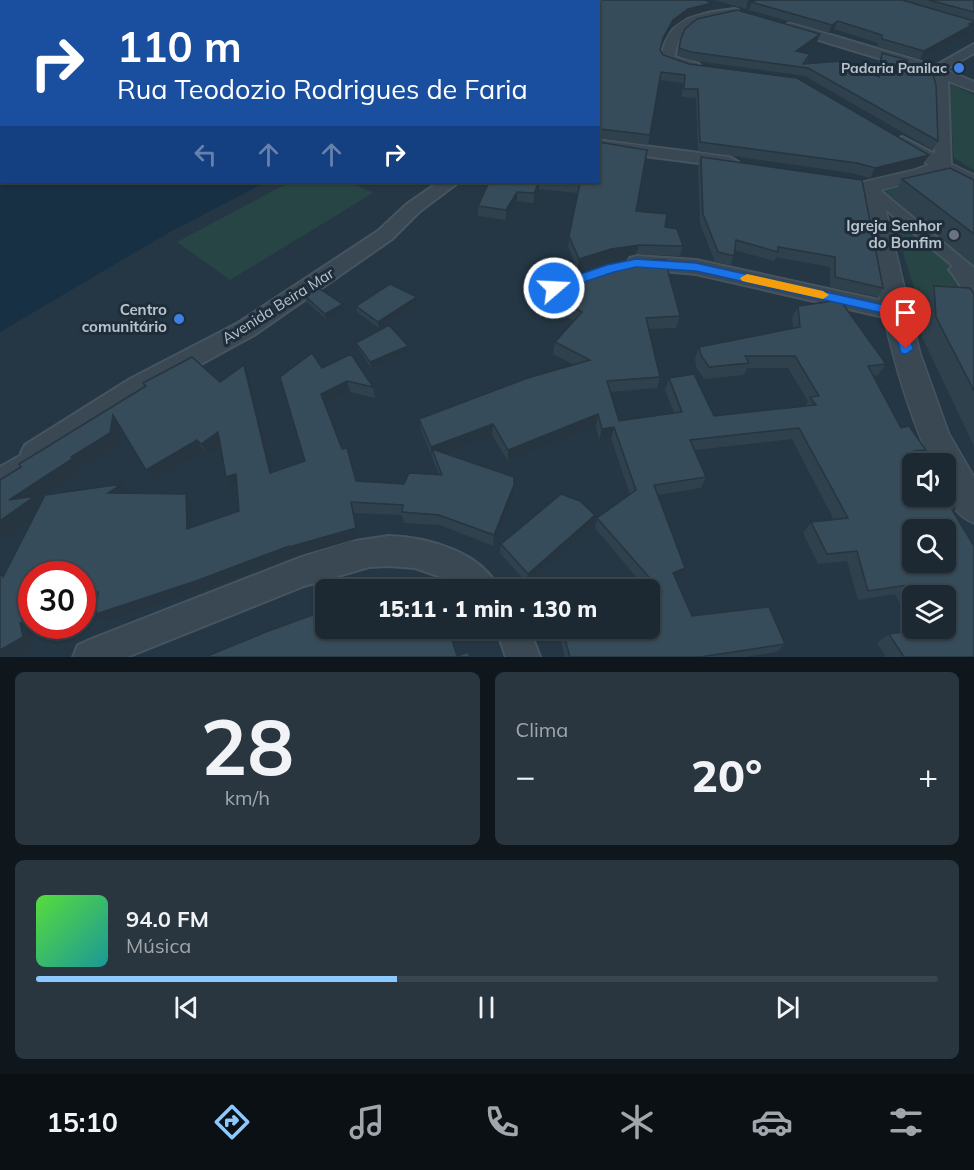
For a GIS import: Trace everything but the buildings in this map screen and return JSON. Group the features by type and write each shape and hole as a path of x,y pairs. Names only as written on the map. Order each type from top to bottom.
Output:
{"street":[{"path":"704,3 741,13 692,20 678,29 674,35 668,59 679,64 709,69"},
{"path":"777,23 941,71 974,87"},
{"path":"943,166 942,66 974,48"},
{"path":"892,136 943,166 966,187"},
{"path":"600,145 750,165"},
{"path":"943,166 920,176 861,183 922,408 940,451 974,507"},
{"path":"966,187 941,180 877,195 974,276"},
{"name":"Avenida Beira Mar","path":"34,453 139,386 246,329 386,235 413,208 449,183"},
{"path":"946,254 974,293"},
{"path":"619,266 636,263 663,263 696,267 897,312"},
{"path":"90,657 312,569 355,555 388,551 414,552 445,562 468,579"},
{"path":"516,639 523,657"}],"lane":[{"path":"0,474 34,453"}],"green space":[{"path":"948,83 974,95 974,170 954,158"},
{"path":"947,176 974,193 974,330 920,306 883,191"},
{"path":"288,183 352,183 373,193 230,280 177,242"}],"water":[{"path":"0,183 264,183 168,233 0,332"}],"slow traffic":[{"path":"747,278 823,295"}],"place":[{"name":"Padaria Panilac","path":"959,68"},
{"name":"Igreja Senhor do Bonfim","path":"954,235"},
{"name":"Centro comunitário","path":"179,319"}],"route":[{"path":"554,288 611,268 636,263 696,267 897,312 906,349"}]}
